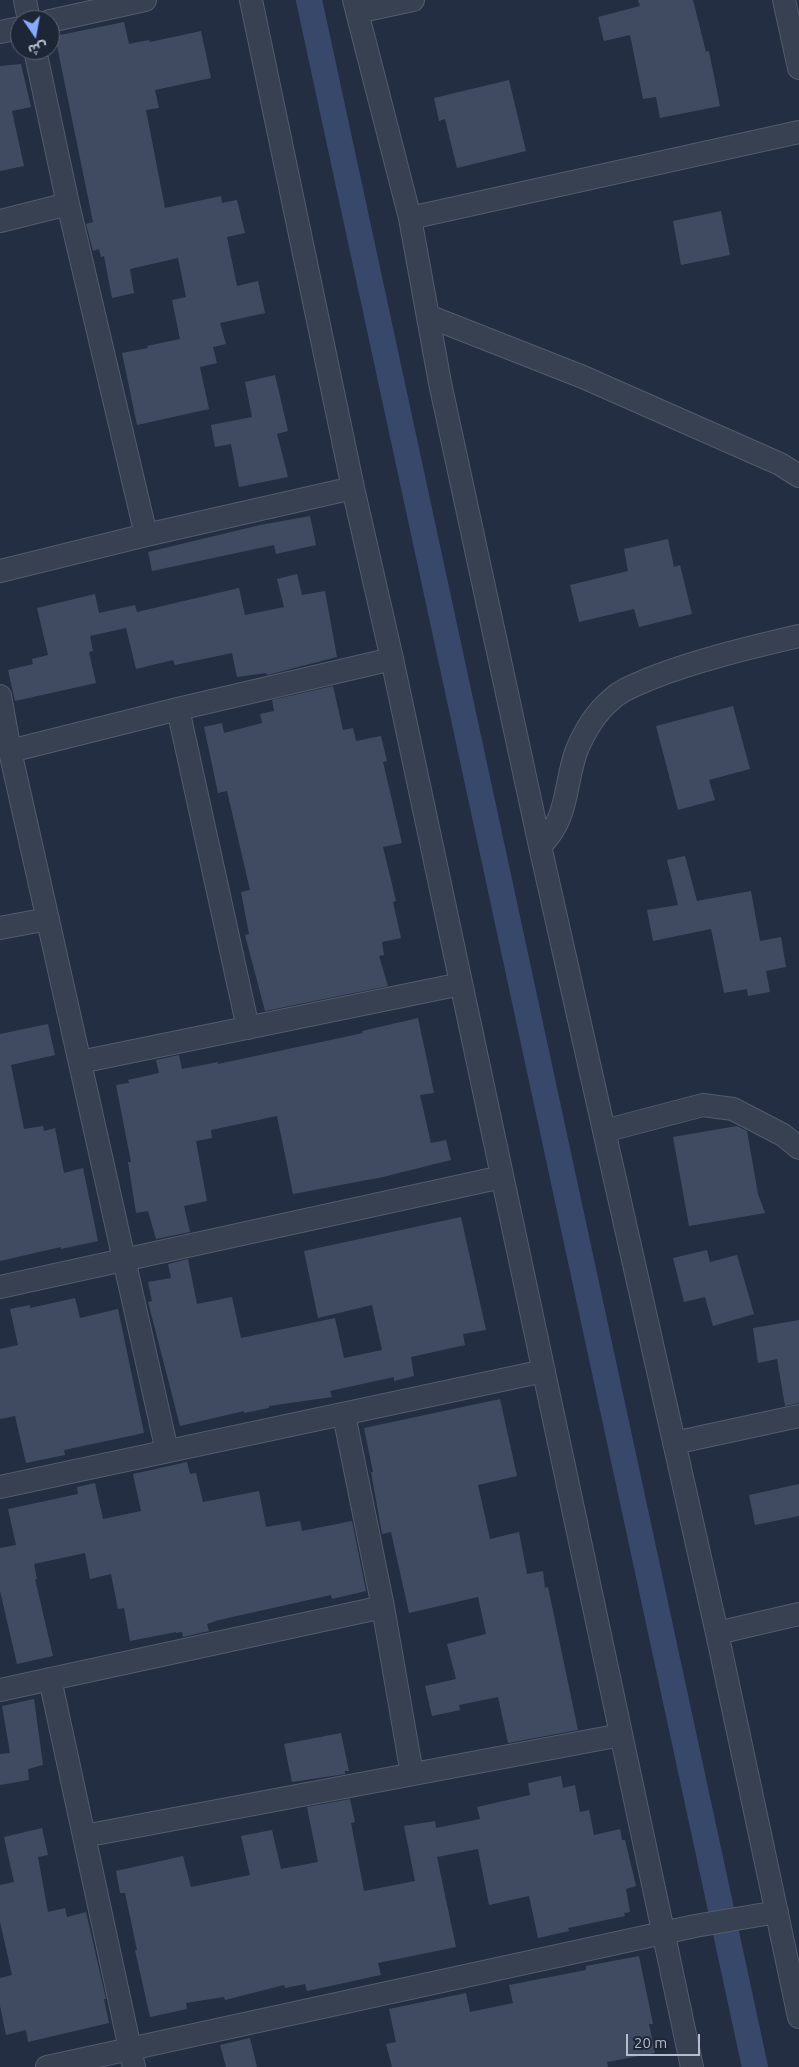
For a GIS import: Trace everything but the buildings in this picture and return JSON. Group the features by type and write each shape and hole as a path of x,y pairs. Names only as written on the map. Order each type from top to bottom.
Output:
{"street":[{"path":"60,19 145,0"},
{"path":"251,0 353,488 392,659 692,2067"},
{"path":"413,0 355,6 410,218 440,383 540,846 674,1443 799,2017"},
{"path":"784,0 799,68"},
{"path":"37,60 68,204 146,535"},
{"path":"410,218 799,132"},
{"path":"0,221 68,204"},
{"path":"428,316 583,377 780,464 799,476"},
{"path":"0,571 146,535 353,488"},
{"path":"540,846 551,836 562,812 574,758 582,736 590,722 612,698 629,688 678,668 799,636"},
{"path":"10,751 392,659"},
{"path":"0,696 10,751 167,1451"},
{"path":"178,709 248,1028"},
{"path":"0,928 48,919"},
{"path":"80,1062 460,984"},
{"path":"604,1131 703,1104 733,1108 783,1135 799,1148"},
{"path":"0,1287 502,1177"},
{"path":"0,1487 544,1372"},
{"path":"344,1415 383,1607 412,1774"},
{"path":"674,1443 799,1416"},
{"path":"0,1690 383,1607"},
{"path":"716,1633 799,1614"},
{"path":"50,1679 132,2058"},
{"path":"84,1836 621,1735"},
{"path":"47,2067 132,2058 664,1933 777,1912"}],"waterway":[{"path":"309,0 755,2067"}]}
